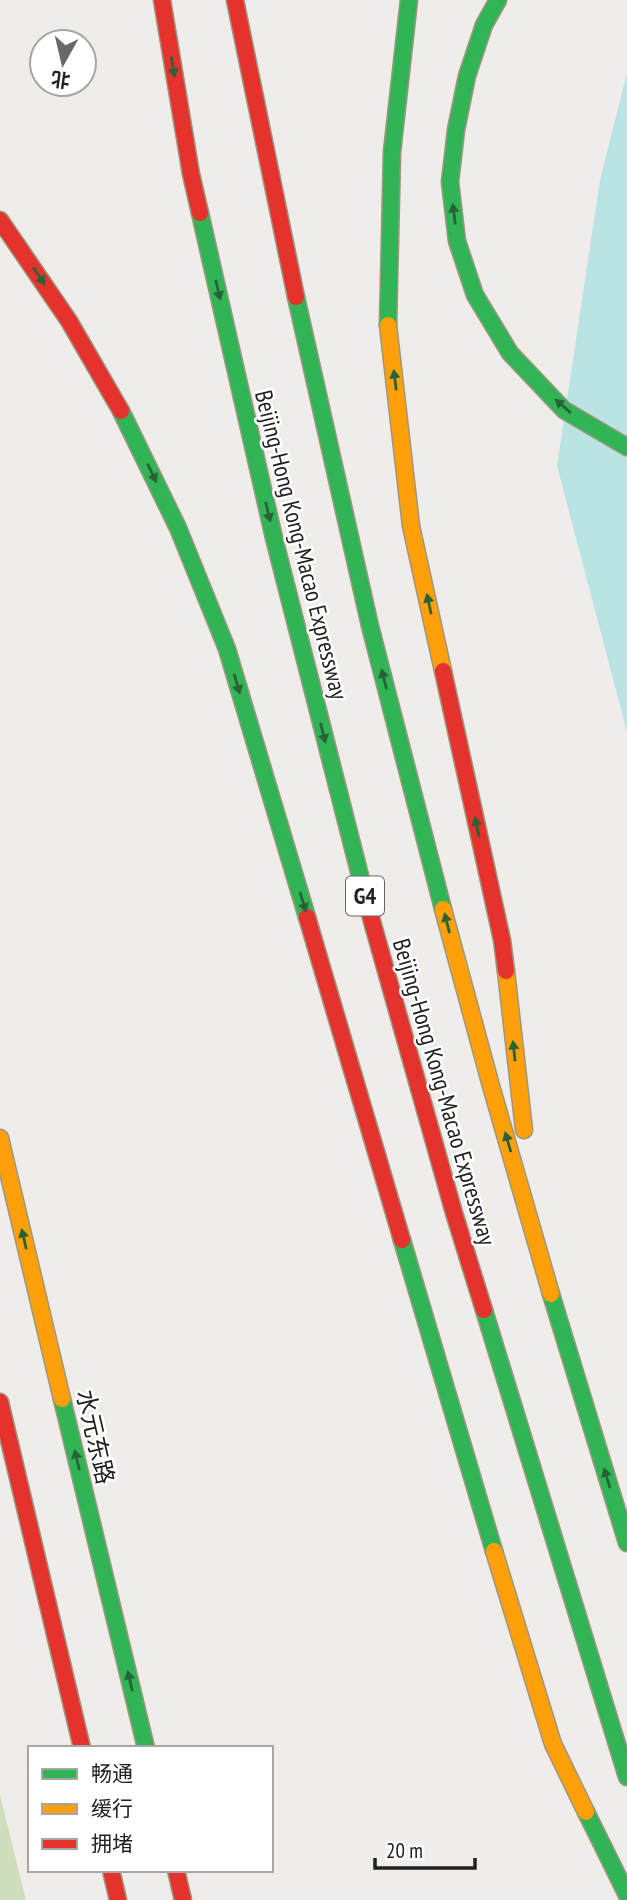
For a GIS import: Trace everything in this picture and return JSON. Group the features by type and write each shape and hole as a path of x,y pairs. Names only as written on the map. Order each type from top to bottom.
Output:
{"main road":[{"name":"Beijing-Hong Kong-Macao Expressway","path":"162,0 197,200 274,538 359,877 454,1213 627,1777"},
{"name":"Beijing-Hong Kong-Macao Expressway","path":"235,0 303,333 371,627 464,989 627,1543"},
{"path":"409,0 392,152 388,324 411,526 502,940 536,1240"},
{"path":"498,0 484,25 467,76 456,130 450,182 457,242 475,295 510,353 565,410 627,447"},
{"path":"0,220 69,321 128,424 178,528 227,649 444,1385 554,1744 627,1895"},
{"name":"水元东路","path":"0,1138 146,1746"},
{"path":"0,1402 82,1746"},
{"path":"111,1872 118,1900"},
{"path":"176,1872 183,1900"}],"green space":[{"path":"0,1795 26,1900 0,1900"}],"water":[{"path":"627,73 627,732 557,466 600,180"}],"traffic: fast":[{"path":"388,325 392,152 409,0"},
{"path":"498,0 484,25 467,76 456,130 450,182 457,241 475,295 510,353 564,410 627,447"},
{"path":"200,213 274,538 368,907"},
{"path":"296,297 370,626 443,909"},
{"path":"121,411 178,528 227,649 307,917"},
{"path":"402,1240 494,1551"},
{"path":"551,1294 627,1543"},
{"path":"484,1310 627,1777"},
{"path":"62,1399 146,1746"},
{"path":"586,1812 627,1895"}],"traffic: slow":[{"path":"388,325 411,526 443,671"},
{"path":"443,909 551,1294"},
{"path":"506,971 524,1130"},
{"path":"0,1138 62,1399"},
{"path":"494,1551 553,1744 586,1812"}],"traffic: jam":[{"path":"162,0 200,213"},
{"path":"235,0 296,297"},
{"path":"0,220 69,321 121,411"},
{"path":"443,671 502,940 506,971"},
{"path":"368,907 484,1310"},
{"path":"307,917 402,1240"},
{"path":"0,1402 82,1746"},
{"path":"111,1872 118,1900"},
{"path":"176,1872 183,1900"}]}
